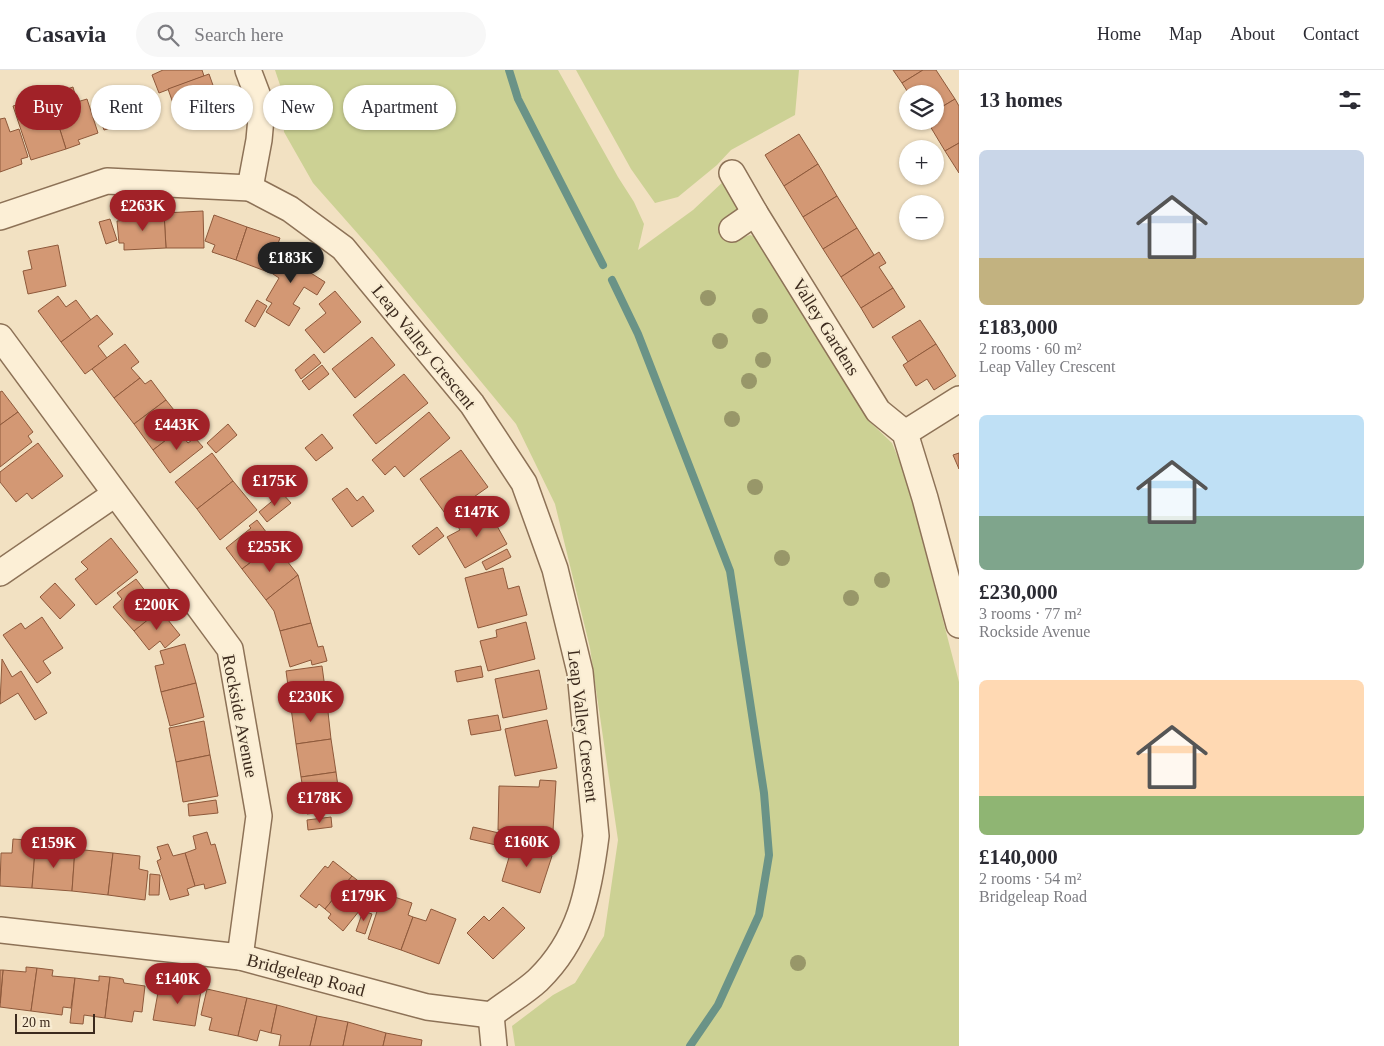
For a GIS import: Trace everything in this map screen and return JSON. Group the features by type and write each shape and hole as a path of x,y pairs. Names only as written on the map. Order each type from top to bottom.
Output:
{"street":[{"path":"248,70 262,107 259,140 250,188"},
{"name":"Valley Gardens","path":"732,173 754,213 878,411 905,433"},
{"name":"Leap Valley Crescent","path":"0,217 107,182 250,188 290,209 343,248 472,404 524,483 555,569 580,672 596,836 581,916 568,942 538,980 491,1015"},
{"path":"732,229 754,213"},
{"name":"Rockside Avenue","path":"0,337 230,649 259,816 240,957"},
{"path":"959,399 905,433 925,498 959,625"},
{"path":"0,572 115,494"},
{"name":"Bridgeleap Road","path":"0,930 240,957 427,1007 491,1015"},
{"path":"491,1015 494,1046"}],"green space":[{"path":"275,70 558,70 634,202 644,224 638,250 693,210 725,180 740,206 733,241 750,235 763,239 870,422 892,443 906,477 959,682 959,1046 515,1046 512,1026 553,995 575,983 604,936 618,840 590,648 555,504 516,424 374,252 313,183 284,132 284,130 333,130 333,85 280,85"},
{"path":"576,70 799,70 795,115 731,150 717,165 678,197 655,203 631,169"}],"building":[{"path":"163,70 202,70 204,76 180,85 171,85 171,88 161,92 161,85 156,85 152,75"},
{"path":"893,70 923,70 902,83"},
{"path":"923,70 936,70 955,99 944,106 944,85 903,85 902,83"},
{"path":"209,74 213,85 179,85"},
{"path":"87,99 91,111 91,130 97,130 98,133 78,140 80,144 66,149 60,130 81,130 81,101"},
{"path":"955,99 959,106 959,143 945,151 944,140 938,140 932,130 944,130 944,106"},
{"path":"5,118 10,132 19,130 28,157 21,159 22,164 0,172 0,119"},
{"path":"21,130 60,130 66,149 31,160"},
{"path":"799,134 818,164 784,186 765,155"},
{"path":"959,143 959,173 945,151"},
{"path":"818,164 837,196 803,217 784,186"},
{"path":"837,196 857,228 823,249 803,217"},
{"path":"203,211 204,248 166,248 164,213"},
{"path":"164,213 166,248 124,250 124,243 119,243 117,221 127,220 127,215"},
{"path":"214,215 247,227 236,260 212,252 215,245 205,241"},
{"path":"110,219 117,240 106,244 99,222"},
{"path":"247,227 280,238 268,272 236,260"},
{"path":"857,228 874,255 841,277 823,249"},
{"path":"287,244 312,260 306,270 325,282 317,295 304,287 293,304 300,308 289,326 266,312 272,303 266,300 279,278 270,272"},
{"path":"58,245 66,286 28,294 23,271 32,269 28,251"},
{"path":"879,252 886,263 879,267 893,288 861,308 841,277"},
{"path":"893,288 905,307 873,328 861,308"},
{"path":"335,291 361,322 324,353 305,330 326,313 319,304"},
{"path":"58,296 66,307 76,300 91,320 61,342 38,311"},
{"path":"257,300 267,306 255,327 245,321"},
{"path":"97,315 113,334 98,346 107,358 85,374 61,342"},
{"path":"920,320 936,344 908,362 892,337"},
{"path":"372,337 395,365 355,398 332,369"},
{"path":"125,344 139,362 131,368 140,378 114,398 92,369"},
{"path":"936,344 956,376 934,390 927,379 916,386 903,365"},
{"path":"314,354 321,363 301,379 295,370"},
{"path":"322,365 329,374 309,390 302,381"},
{"path":"404,374 428,403 376,444 353,415"},
{"path":"140,378 145,384 151,380 166,400 134,424 114,398"},
{"path":"2,391 18,412 0,425 0,392"},
{"path":"166,400 182,420 174,426 178,431 153,450 134,424"},
{"path":"18,412 33,432 28,436 32,442 0,467 0,425"},
{"path":"429,412 450,438 404,477 395,466 385,475 372,460"},
{"path":"228,424 237,435 216,453 207,443"},
{"path":"178,431 188,443 195,438 203,447 170,473 153,450"},
{"path":"322,434 333,448 316,461 305,448"},
{"path":"38,443 63,476 32,499 27,493 16,502 0,482 0,472"},
{"path":"461,450 488,487 447,516 420,479"},
{"path":"212,453 233,481 197,509 175,482"},
{"path":"959,453 959,469 953,455"},
{"path":"233,481 257,510 220,540 197,509"},
{"path":"347,488 357,501 363,496 374,511 352,527 332,499"},
{"path":"282,493 291,503 267,522 259,512"},
{"path":"487,508 507,544 465,568 447,537 460,530 457,525"},
{"path":"257,520 270,537 263,542 268,549 242,569 226,548 251,528 249,526"},
{"path":"437,527 444,536 419,555 412,546"},
{"path":"111,538 138,572 96,605 75,579 88,569 81,562"},
{"path":"268,549 273,557 280,552 298,575 266,600 242,569"},
{"path":"507,549 511,557 486,570 482,562"},
{"path":"503,568 508,589 519,586 527,615 478,628 465,578"},
{"path":"298,575 311,623 280,631 274,611 266,600"},
{"path":"136,579 160,610 134,631 113,607 122,599 117,593"},
{"path":"55,583 75,605 60,619 40,597"},
{"path":"160,610 180,635 165,648 160,641 149,650 134,631"},
{"path":"42,617 63,648 43,661 51,673 37,683 3,635 21,623 25,629"},
{"path":"526,622 535,659 488,671 480,641 497,637 496,630"},
{"path":"311,623 318,647 323,646 327,661 312,665 311,660 290,667 280,631"},
{"path":"185,644 196,683 161,692 155,666 164,664 160,651"},
{"path":"2,659 12,677 21,671 47,713 35,720 18,693 0,704"},
{"path":"322,666 327,703 291,708 286,671"},
{"path":"481,666 483,677 457,682 455,671"},
{"path":"539,670 547,709 503,718 495,679"},
{"path":"196,683 204,717 170,726 161,692"},
{"path":"327,703 331,739 296,744 291,708"},
{"path":"498,715 501,730 471,735 468,720"},
{"path":"547,720 557,768 515,776 505,729"},
{"path":"204,721 210,755 176,762 169,728"},
{"path":"331,739 336,772 301,777 296,744"},
{"path":"210,755 218,796 183,802 176,762"},
{"path":"336,772 340,801 329,802 330,811 307,814 301,777"},
{"path":"540,780 556,781 553,831 498,830 499,786 539,787"},
{"path":"216,800 218,813 189,816 188,804"},
{"path":"331,817 332,827 308,830 307,820"},
{"path":"473,827 512,836 509,848 470,839"},
{"path":"207,832 211,845 215,844 226,883 205,889 204,884 195,886 185,853 196,849 193,836"},
{"path":"13,839 27,840 27,850 35,851 32,888 0,886 1,853 12,853"},
{"path":"50,843 63,844 63,848 75,849 72,891 32,888 35,851 49,852"},
{"path":"168,844 173,856 185,853 195,886 187,889 189,895 170,900 157,861 161,859 157,847"},
{"path":"513,844 552,856 540,893 502,881"},
{"path":"75,849 113,853 108,895 72,891"},
{"path":"113,853 140,856 139,869 148,871 145,900 108,895"},
{"path":"333,861 352,876 325,909 319,904 316,908 300,896 325,866 328,868"},
{"path":"150,874 160,875 159,895 149,895"},
{"path":"352,876 371,891 365,898 368,900 343,931 328,918 331,914 325,909"},
{"path":"383,893 412,903 408,915 413,917 401,950 368,939"},
{"path":"503,907 525,928 493,959 467,933 484,916 489,921"},
{"path":"431,909 456,919 439,964 401,950 413,917 426,921"},
{"path":"363,911 372,914 365,934 356,931"},
{"path":"26,967 37,968 31,1011 0,1007 3,970 26,972"},
{"path":"37,968 53,970 52,976 75,978 71,1008 63,1007 62,1015 31,1011"},
{"path":"0,970 3,970 0,1003"},
{"path":"99,976 110,977 105,1018 84,1015 83,1024 70,1023 75,978 99,981"},
{"path":"110,977 123,979 124,983 145,986 142,1012 134,1011 132,1022 105,1018"},
{"path":"178,982 193,985 192,989 201,991 195,1026 153,1020 159,987 176,990"},
{"path":"207,989 247,998 238,1036 209,1030 212,1018 201,1015"},
{"path":"247,998 277,1005 271,1033 260,1030 257,1041 238,1036"},
{"path":"277,1005 317,1016 310,1046 279,1046 281,1035 271,1033"},
{"path":"317,1016 348,1022 343,1046 310,1046"},
{"path":"348,1022 386,1033 383,1046 343,1046"},
{"path":"386,1033 422,1040 421,1046 383,1046"}],"waterway":[{"path":"509,70 518,99 603,265"},
{"path":"612,280 638,334 730,571 764,793 769,855 759,915 718,1005 690,1046"}]}
